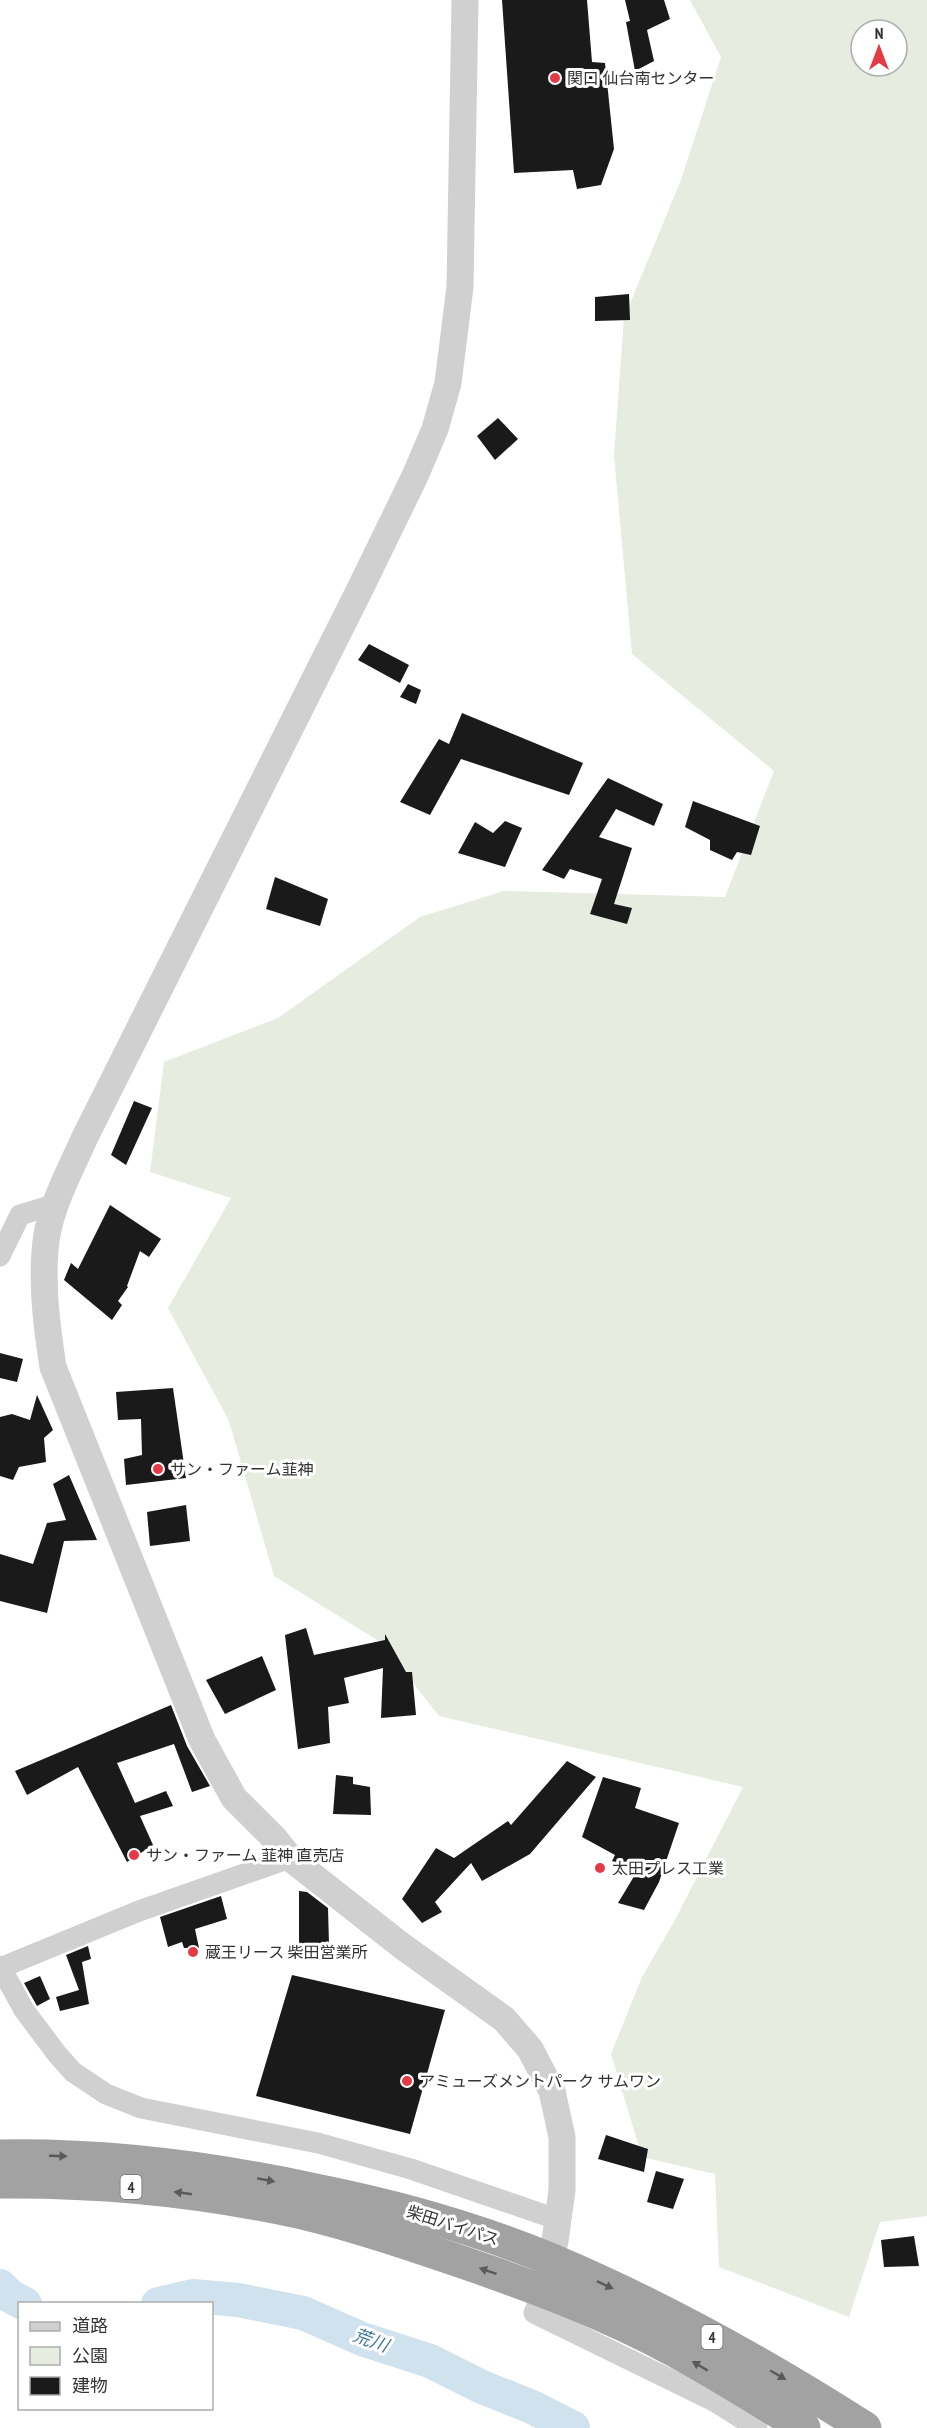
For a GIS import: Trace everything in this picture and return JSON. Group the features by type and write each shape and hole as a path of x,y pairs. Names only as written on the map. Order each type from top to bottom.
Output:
{"highway":[{"name":"柴田バイパス","path":"0,2156 100,2158 209,2169 394,2206 506,2242 548,2275 804,2428"},
{"name":"柴田バイパス","path":"0,2182 133,2187 261,2205 548,2275 704,2331 865,2428"}],"street":[{"path":"465,0 460,287 448,383 435,429 415,476 360,589 114,1076 56,1204 45,1250 45,1315 53,1367 202,1740 234,1797 290,1858 402,1946 504,2019 530,2049 552,2091 562,2137 562,2190 559,2220 548,2275 534,2313 714,2401 757,2428"},
{"path":"0,1256 20,1215 56,1204"},
{"path":"290,1858 139,1911 0,1967 24,2010 57,2054 74,2072 106,2094 141,2108 318,2143 411,2169 559,2220"}],"green space":[{"path":"690,0 927,0 927,2216 880,2222 849,2317 719,2267 715,2174 642,2157 611,2054 642,1977 676,1918 743,1787 439,1716 382,1643 274,1576 229,1421 168,1308 231,1198 150,1172 164,1062 278,1018 420,917 504,891 725,897 774,771 632,654 614,455 624,318 681,180 721,57"}],"building":[{"path":"502,0 587,0 592,62 605,63 614,149 601,185 577,189 573,170 514,173"},
{"path":"625,0 664,0 670,19 647,30 654,61 635,71 626,22 630,21"},
{"path":"629,294 630,320 595,321 595,297"},
{"path":"498,418 518,439 495,460 477,436"},
{"path":"369,644 409,665 400,683 358,660"},
{"path":"408,684 421,690 416,704 400,697"},
{"path":"462,713 583,763 569,795 461,759 430,815 400,802 439,739 449,744"},
{"path":"608,778 663,804 654,826 616,809 599,837 632,848 614,904 632,908 627,924 590,914 602,879 570,869 564,879 542,870"},
{"path":"693,801 760,826 751,855 737,852 732,860 710,850 710,840 685,827"},
{"path":"505,821 522,828 505,867 458,853 475,822 493,833"},
{"path":"275,877 328,899 320,926 266,909"},
{"path":"134,1101 152,1108 126,1165 111,1155"},
{"path":"110,1205 161,1239 149,1257 140,1251 128,1287 118,1301 122,1305 112,1320 64,1280 71,1263 78,1269"},
{"path":"0,1353 23,1359 17,1382 0,1378"},
{"path":"173,1388 186,1478 126,1485 124,1459 142,1455 141,1419 118,1420 116,1392"},
{"path":"37,1395 53,1430 44,1438 46,1462 19,1467 13,1480 0,1476 0,1417 12,1414 30,1420"},
{"path":"69,1475 97,1540 64,1541 47,1613 0,1601 0,1554 33,1564 47,1523 66,1520 53,1484"},
{"path":"186,1505 190,1541 150,1546 147,1512"},
{"path":"306,1628 314,1655 385,1640 385,1634 406,1672 412,1672 416,1715 381,1718 383,1668 344,1678 349,1703 328,1707 330,1743 298,1749 285,1635"},
{"path":"262,1656 276,1690 225,1714 206,1680"},
{"path":"171,1705 187,1746 210,1786 192,1792 174,1744 117,1763 135,1803 166,1791 173,1806 140,1816 153,1845 127,1862 78,1767 27,1795 15,1771"},
{"path":"567,1761 596,1777 530,1854 482,1881 471,1863 435,1902 442,1912 422,1923 402,1899 436,1848 454,1858 508,1821 511,1825"},
{"path":"336,1775 353,1777 353,1784 370,1787 371,1815 333,1814"},
{"path":"603,1777 641,1788 635,1808 679,1823 659,1882 644,1910 618,1903 636,1873 612,1861 615,1855 582,1837"},
{"path":"299,1891 307,1892 328,1908 329,1945 299,1946"},
{"path":"221,1896 227,1919 195,1929 199,1948 184,1948 182,1942 168,1947 160,1917"},
{"path":"88,1946 91,1959 82,1962 89,2004 60,2011 56,1997 79,1990 66,1955"},
{"path":"292,1975 445,2010 410,2134 256,2096"},
{"path":"40,1976 50,1999 37,2006 24,1983"},
{"path":"606,2135 648,2149 644,2172 598,2159"},
{"path":"656,2171 684,2179 673,2209 647,2202"},
{"path":"914,2236 919,2266 884,2267 881,2240"}],"waterway":[{"name":"荒川","path":"0,2286 10,2296 21,2302"},
{"name":"荒川","path":"167,2302 193,2296 238,2300 303,2313 362,2339 430,2361 573,2428"}],"place":[{"name":"関口 仙台南センター","path":"555,78"},
{"name":"サン・ファーム韮神","path":"158,1469"},
{"name":"サン・ファーム 韮神 直売店","path":"134,1855"},
{"name":"太田プレス工業","path":"600,1868"},
{"name":"蔵王リース 柴田営業所","path":"193,1952"},
{"name":"アミューズメントパーク サムワン","path":"407,2081"}]}
